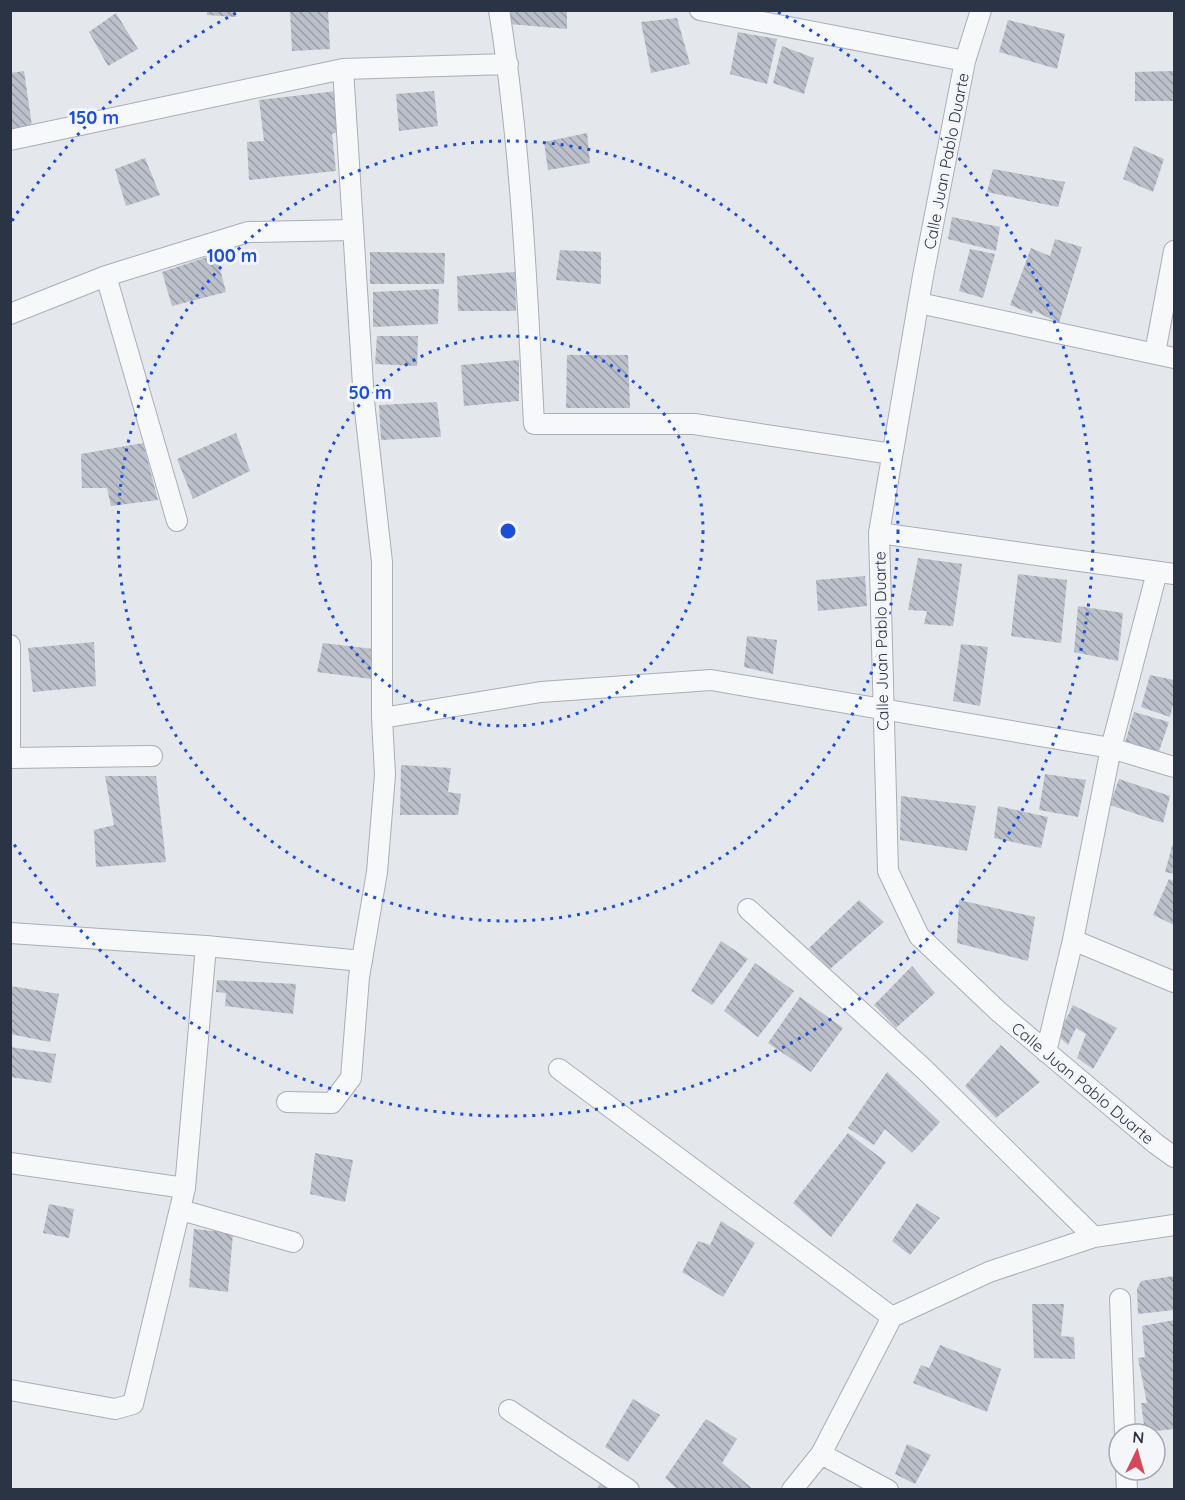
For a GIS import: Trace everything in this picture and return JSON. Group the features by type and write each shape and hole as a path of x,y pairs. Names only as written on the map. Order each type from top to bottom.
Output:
{"street":[{"path":"499,10 508,63 525,241 534,424 694,424 892,454"},
{"path":"700,10 965,61"},
{"name":"Calle Juan Pablo Duarte","path":"981,10 965,61 919,303 879,533 888,870 919,936 998,1011 1174,1157"},
{"path":"10,140 343,69 508,63"},
{"path":"286,1102 332,1103 351,1078 362,961 376,872 385,775 382,718 382,562 364,401 343,69"},
{"path":"10,314 106,276 248,232 352,230"},
{"path":"1155,353 1174,251"},
{"path":"106,276 177,520"},
{"path":"919,303 1174,358"},
{"path":"879,533 1166,573 1111,748 1073,940 1046,1052"},
{"path":"10,645 10,752"},
{"path":"382,718 541,692 711,680 1111,748 1174,767"},
{"path":"10,758 152,756"},
{"path":"748,909 925,1070 1094,1237"},
{"path":"10,933 206,946 362,961"},
{"path":"1073,940 1174,982"},
{"path":"10,1390 115,1409 133,1404 185,1188 206,946"},
{"path":"559,1069 892,1317"},
{"path":"10,1163 185,1188"},
{"path":"181,1210 293,1242"},
{"path":"792,1490 822,1454 892,1317 989,1272 1094,1237 1174,1225"},
{"path":"1120,1299 1125,1422"},
{"path":"509,1410 629,1490"},
{"path":"822,1454 888,1490"}],"building":[{"path":"207,10 236,10 236,17 207,15"},
{"path":"290,10 328,10 330,49 292,51"},
{"path":"509,10 567,10 567,29 509,24"},
{"path":"116,13 138,49 108,66 89,32"},
{"path":"677,18 690,64 651,73 641,22"},
{"path":"1008,20 1065,34 1057,69 999,52"},
{"path":"738,32 777,39 767,84 730,74"},
{"path":"782,46 814,58 804,94 773,83"},
{"path":"24,71 32,126 10,129 10,73"},
{"path":"1174,71 1174,101 1135,101 1135,72"},
{"path":"337,91 338,132 332,134 336,171 249,180 247,142 264,141 259,100"},
{"path":"434,91 438,126 399,131 396,94"},
{"path":"587,133 590,163 548,170 544,142"},
{"path":"1134,146 1164,159 1153,192 1123,179"},
{"path":"145,158 160,195 126,206 115,169"},
{"path":"993,169 1065,182 1058,207 987,192"},
{"path":"952,217 1000,227 996,251 948,239"},
{"path":"1055,239 1082,247 1059,323 1033,310 1032,314 1010,305 1031,248 1050,256"},
{"path":"970,249 995,254 983,298 959,291"},
{"path":"560,250 601,252 601,284 556,280"},
{"path":"370,252 445,253 444,284 370,284"},
{"path":"216,254 226,292 172,306 162,272"},
{"path":"515,272 516,311 458,311 457,276"},
{"path":"439,289 438,324 373,327 373,292"},
{"path":"377,336 418,336 417,366 375,364"},
{"path":"567,355 628,355 630,408 566,408"},
{"path":"519,360 519,401 464,406 461,365"},
{"path":"437,402 441,437 381,440 379,405"},
{"path":"236,433 250,471 193,499 177,459"},
{"path":"143,443 158,500 111,506 107,488 82,488 81,454"},
{"path":"918,558 962,564 953,626 924,624 927,611 908,610"},
{"path":"1018,574 1067,580 1061,643 1011,636"},
{"path":"865,576 867,606 818,611 816,580"},
{"path":"1078,606 1123,613 1118,661 1074,652"},
{"path":"747,636 777,640 773,674 744,667"},
{"path":"94,642 96,686 33,692 28,648"},
{"path":"323,643 373,649 371,679 317,672"},
{"path":"961,644 988,647 980,706 953,701"},
{"path":"1150,675 1174,680 1174,700 1170,717 1141,707"},
{"path":"1134,712 1169,722 1158,754 1125,743"},
{"path":"401,765 451,768 448,792 461,794 458,815 400,815"},
{"path":"1045,774 1086,780 1078,817 1039,810"},
{"path":"105,776 156,776 166,862 96,867 94,830 114,825"},
{"path":"1119,779 1170,796 1163,823 1110,805"},
{"path":"901,796 976,806 967,851 900,840"},
{"path":"998,806 1048,817 1041,848 994,838"},
{"path":"1174,839 1174,874 1165,872"},
{"path":"1169,879 1174,881 1174,925 1153,915"},
{"path":"859,900 884,922 830,969 809,948"},
{"path":"959,900 1035,917 1028,961 957,943"},
{"path":"721,941 748,959 712,1005 691,991"},
{"path":"755,963 794,991 758,1037 724,1011"},
{"path":"912,966 935,993 896,1028 874,1005"},
{"path":"217,980 296,984 293,1014 225,1006 226,993 216,992"},
{"path":"10,986 59,994 50,1042 10,1034"},
{"path":"800,997 843,1028 811,1072 768,1043"},
{"path":"1073,1005 1117,1028 1093,1069 1077,1058 1086,1034 1076,1028 1068,1045 1058,1036"},
{"path":"1001,1045 1040,1082 996,1118 965,1086"},
{"path":"10,1047 56,1054 51,1083 10,1077"},
{"path":"887,1072 940,1122 912,1153 885,1129 874,1145 848,1128"},
{"path":"848,1133 886,1162 831,1237 793,1203"},
{"path":"315,1153 353,1160 345,1202 310,1194"},
{"path":"917,1203 940,1218 910,1255 892,1241"},
{"path":"49,1204 74,1209 69,1238 43,1233"},
{"path":"721,1221 755,1243 723,1297 682,1272 698,1241 710,1245"},
{"path":"194,1229 233,1233 228,1292 189,1287"},
{"path":"1174,1276 1174,1310 1138,1314 1137,1289 1141,1281"},
{"path":"1032,1304 1064,1304 1061,1336 1074,1337 1075,1359 1034,1358"},
{"path":"1174,1320 1174,1429 1167,1430 1167,1422 1144,1422 1141,1403 1147,1403 1138,1358 1145,1357 1142,1326"},
{"path":"940,1345 1001,1369 987,1412 913,1383 921,1365 929,1368"},
{"path":"633,1399 660,1415 628,1462 605,1447"},
{"path":"706,1419 737,1439 722,1463 754,1490 678,1490 665,1478"},
{"path":"907,1444 931,1455 915,1484 895,1474"},
{"path":"601,1482 611,1490 596,1490"}]}
